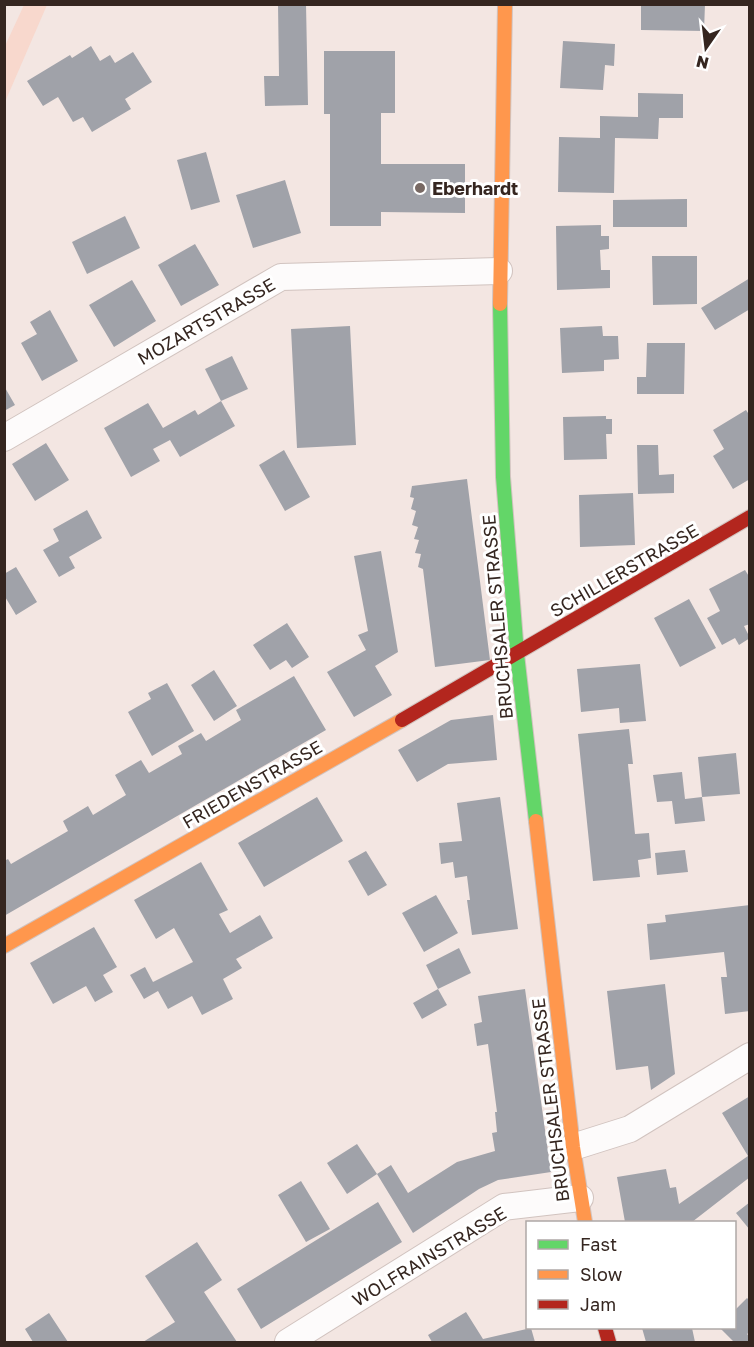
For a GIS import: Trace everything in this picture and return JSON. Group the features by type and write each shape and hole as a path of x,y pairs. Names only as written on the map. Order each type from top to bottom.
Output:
{"street":[{"name":"BRUCHSALER STRASSE","path":"505,4 499,271 503,477 517,654 573,1147 585,1221"},
{"name":"MOZARTSTRASSE","path":"4,438 281,278 499,271"},
{"name":"SCHILLERSTRASSE","path":"517,654 750,517"},
{"name":"FRIEDENSTRASSE","path":"4,946 517,654"},
{"path":"573,1147 630,1128 750,1056"},
{"name":"WOLFRAINSTRASSE","path":"288,1342 504,1207 580,1197"}],"shaded area":[{"path":"24,5 47,5 5,102 5,46"}],"building":[{"path":"278,4 306,4 308,105 265,106 264,76 279,76"},
{"path":"641,4 705,4 704,31 641,30"},
{"path":"563,41 615,44 614,66 605,65 603,90 560,88"},
{"path":"91,46 100,61 110,55 115,63 133,52 152,82 125,99 131,109 92,132 83,117 73,122 58,97 43,106 27,81 70,55 72,58"},
{"path":"324,51 395,51 395,113 381,113 381,164 465,164 465,213 381,212 381,226 330,226 330,114 324,114"},
{"path":"638,93 683,94 683,118 659,118 658,139 615,138 614,193 558,192 559,137 600,138 600,116 638,117"},
{"path":"206,152 220,202 191,210 177,160"},
{"path":"285,180 301,233 253,248 236,195"},
{"path":"687,199 687,227 613,227 613,200"},
{"path":"125,216 140,248 87,274 72,242"},
{"path":"601,225 601,236 609,236 609,249 600,250 601,270 610,270 610,288 557,290 556,226"},
{"path":"195,244 219,285 181,306 158,265"},
{"path":"652,256 697,256 697,304 653,305"},
{"path":"750,278 750,309 715,330 701,308"},
{"path":"132,280 156,321 114,347 89,305"},
{"path":"50,310 78,361 42,381 21,343 37,334 30,322"},
{"path":"350,326 356,445 297,448 291,329"},
{"path":"602,326 603,336 618,336 619,359 604,360 604,371 562,373 560,328"},
{"path":"647,343 685,343 684,394 637,394 637,377 646,377"},
{"path":"232,356 248,389 221,401 205,369"},
{"path":"4,386 15,405 4,411"},
{"path":"221,401 235,426 180,457 170,440 153,449 160,461 131,477 104,428 148,403 163,428 195,410 198,415"},
{"path":"746,410 750,416 750,479 733,489 713,456 724,449 713,430"},
{"path":"606,416 606,419 612,419 612,434 606,434 607,459 564,460 563,417"},
{"path":"46,443 69,480 35,501 12,464"},
{"path":"637,445 658,445 659,475 674,474 674,493 638,494"},
{"path":"284,450 310,497 285,511 259,465"},
{"path":"467,479 490,660 435,667 423,569 418,567 421,554 415,553 419,540 414,539 418,527 412,525 416,511 411,509 414,498 410,497 412,486"},
{"path":"633,493 635,545 580,547 579,495"},
{"path":"87,510 102,538 69,557 75,568 59,577 43,550 59,541 53,529"},
{"path":"381,551 398,652 375,666 392,695 354,717 327,672 366,650 358,635 368,631 354,556"},
{"path":"16,567 37,602 16,615 4,595 4,574"},
{"path":"745,570 750,578 750,624 744,626 750,638 739,645 735,638 722,645 707,618 720,611 709,589"},
{"path":"689,599 716,648 680,667 654,618"},
{"path":"287,623 309,657 292,668 286,660 270,670 253,645"},
{"path":"640,664 646,721 620,723 619,708 581,712 577,669"},
{"path":"214,670 237,706 214,721 191,685"},
{"path":"294,676 326,730 4,916 4,861 8,859 11,864 68,831 63,821 88,806 93,815 126,795 115,775 141,760 149,773 182,754 178,746 201,733 206,741 241,720 236,710"},
{"path":"167,683 194,731 152,756 128,712 151,699 148,693"},
{"path":"493,715 497,760 448,764 417,782 398,750 451,720"},
{"path":"629,729 633,764 628,764 635,834 649,833 651,858 638,860 640,877 593,881 578,734"},
{"path":"736,753 740,794 702,797 698,757"},
{"path":"682,772 685,799 702,797 705,821 675,824 672,801 657,802 653,775"},
{"path":"317,797 343,841 264,887 238,843"},
{"path":"500,797 518,929 472,935 467,900 470,900 467,876 455,878 453,862 441,864 439,843 462,841 457,803"},
{"path":"685,850 688,872 657,875 655,853"},
{"path":"366,851 387,885 368,896 348,861"},
{"path":"201,862 228,910 219,914 230,933 260,915 273,938 236,959 242,968 223,979 233,999 202,1015 192,996 168,1009 158,991 144,999 130,975 145,967 153,982 193,962 174,928 156,939 134,900"},
{"path":"436,895 458,933 424,952 402,913"},
{"path":"750,905 750,1011 725,1014 721,977 727,977 724,952 650,960 647,924 666,922 665,915"},
{"path":"94,927 117,967 103,975 113,992 95,1002 86,986 53,1004 30,963"},
{"path":"459,948 471,973 438,989 426,965"},
{"path":"665,984 675,1074 651,1090 648,1066 616,1070 607,991"},
{"path":"438,989 447,1005 422,1019 413,1003"},
{"path":"525,989 551,1172 498,1180 479,1189 413,1233 377,1174 391,1165 408,1193 457,1162 495,1151 492,1133 497,1132 495,1112 497,1112 488,1044 477,1046 474,1024 482,1022 478,996"},
{"path":"750,1096 750,1177 693,1221 625,1221 617,1177 666,1169 670,1188 676,1187 679,1204 748,1156 722,1113"},
{"path":"357,1144 377,1174 347,1194 327,1163"},
{"path":"301,1181 330,1229 306,1242 278,1195"},
{"path":"378,1202 402,1242 261,1329 237,1289"},
{"path":"750,1202 750,1230 736,1213"},
{"path":"197,1242 222,1280 204,1292 237,1342 143,1342 175,1322 145,1276"},
{"path":"747,1298 750,1301 750,1332 747,1334 750,1342 734,1342 721,1329 736,1329 736,1309"},
{"path":"466,1312 483,1339 531,1329 535,1342 432,1342 428,1335"},
{"path":"49,1313 68,1342 33,1342 25,1329"},
{"path":"642,1329 692,1329 695,1342 646,1342"}],"traffic: fast":[{"path":"500,304 503,477 517,654 536,821"}],"traffic: slow":[{"path":"500,304 505,4"},
{"path":"4,946 402,720"},
{"path":"536,821 573,1147 585,1221"}],"traffic: jam":[{"path":"402,720 750,517"},
{"path":"605,1329 609,1342"}],"place":[{"name":"Eberhardt","path":"420,188"}]}
